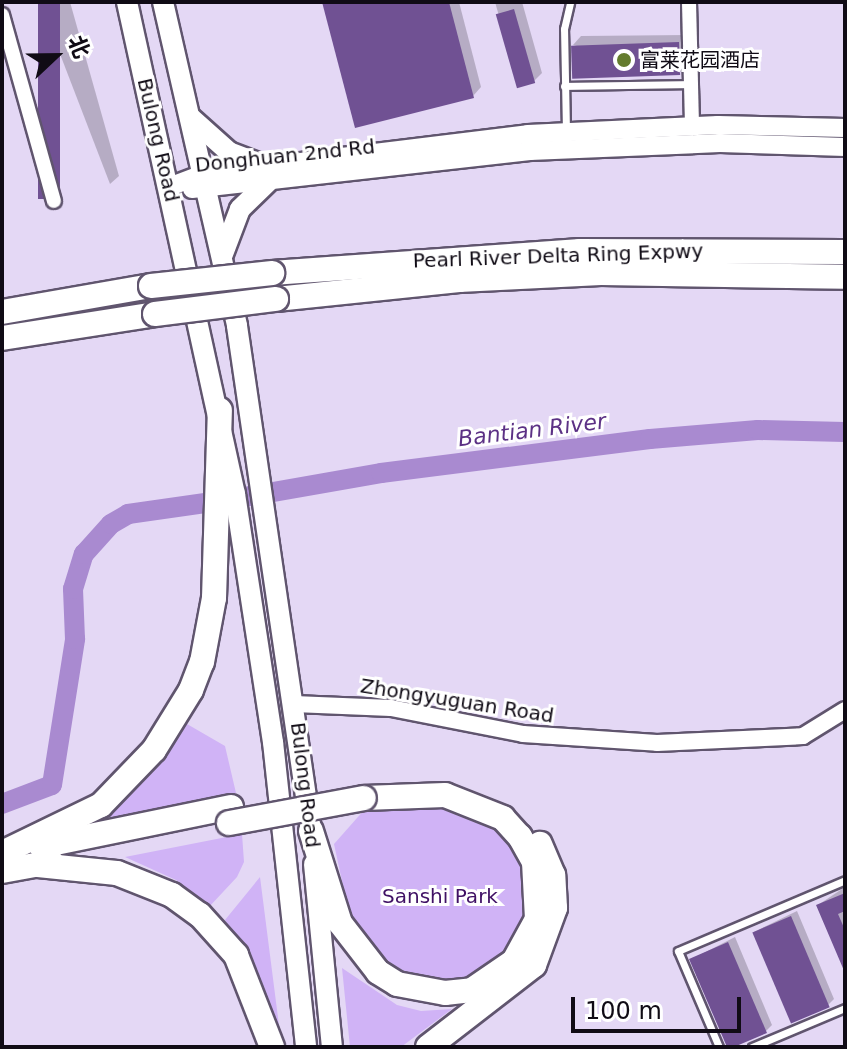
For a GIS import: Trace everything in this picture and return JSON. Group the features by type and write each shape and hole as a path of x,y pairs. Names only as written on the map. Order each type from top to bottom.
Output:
{"highway":[{"name":"Pearl River Delta Ring Expwy","path":"151,286 272,273 580,251 845,252"},
{"name":"Pearl River Delta Ring Expwy","path":"112,319 459,280 601,273 845,277"},
{"path":"2,297 151,286"},
{"path":"2,312 151,286"},
{"path":"2,338 112,319"},
{"path":"2,353 112,319"},
{"path":"2,854 101,805 129,779 174,721 191,690 202,662 214,598 220,410"},
{"path":"2,854 445,779 506,801 530,826 553,875 555,908 534,965 428,1047"},
{"path":"311,831 340,923 378,972 397,984 445,993 472,990 514,961 537,919 534,862 520,837 503,818 445,795 364,791"},
{"path":"2,871 38,865 230,815"},
{"path":"38,865 117,873 172,895 200,915 220,933 250,983 272,1047"}],"main road":[{"name":"Bulong Road","path":"127,2 230,466 273,742 306,1047"},
{"name":"Bulong Road","path":"166,3 223,258 260,462 311,831 332,1047"},
{"path":"191,118 229,152 266,174 240,209 223,258"},
{"name":"Donghuan 2nd Rd","path":"169,187 566,132 692,126 845,128"},
{"name":"Donghuan 2nd Rd","path":"266,174 530,151 720,143 845,147"}],"street":[{"path":"689,2 692,126"},
{"path":"2,15 54,201"},
{"name":"Zhongyuguan Road","path":"294,704 362,704 523,734 657,743 803,736 845,710"}],"lane":[{"path":"566,132 564,29 570,2"},
{"path":"564,86 692,84"},
{"path":"719,1047 678,951 845,880"},
{"path":"752,1047 845,1008"}],"green space":[{"path":"187,724 225,746 236,793 94,822 144,777"},
{"name":"Sanshi Park","path":"443,807 496,828 511,844 523,866 526,916 505,954 468,979 445,982 402,974 385,963 350,918 334,844 365,809"},
{"path":"242,834 244,862 237,877 209,907 176,880 125,857"},
{"path":"260,877 281,1041 263,987 225,920"},
{"path":"342,968 397,1005 421,1011 452,1009 401,1047 350,1047"}],"building":[{"path":"38,2 60,2 60,199 38,199"},
{"path":"322,2 449,2 474,98 355,128"},
{"path":"514,9 535,83 517,88 496,14"},
{"name":"富莱花园酒店","path":"679,42 680,75 572,79 571,46"},
{"path":"845,893 845,911 838,914 845,930 845,973 816,905"},
{"path":"791,916 830,1007 791,1024 752,932"},
{"path":"728,942 767,1033 734,1047 727,1047 689,959"}],"waterway":[{"name":"Bantian River","path":"227,500 381,473 650,439 758,430 845,432"},
{"name":"Bantian River","path":"2,804 52,785 75,639 73,589 84,554 111,524 128,514 212,502"}],"place":[{"name":"富莱花园酒店","path":"624,60"}]}
